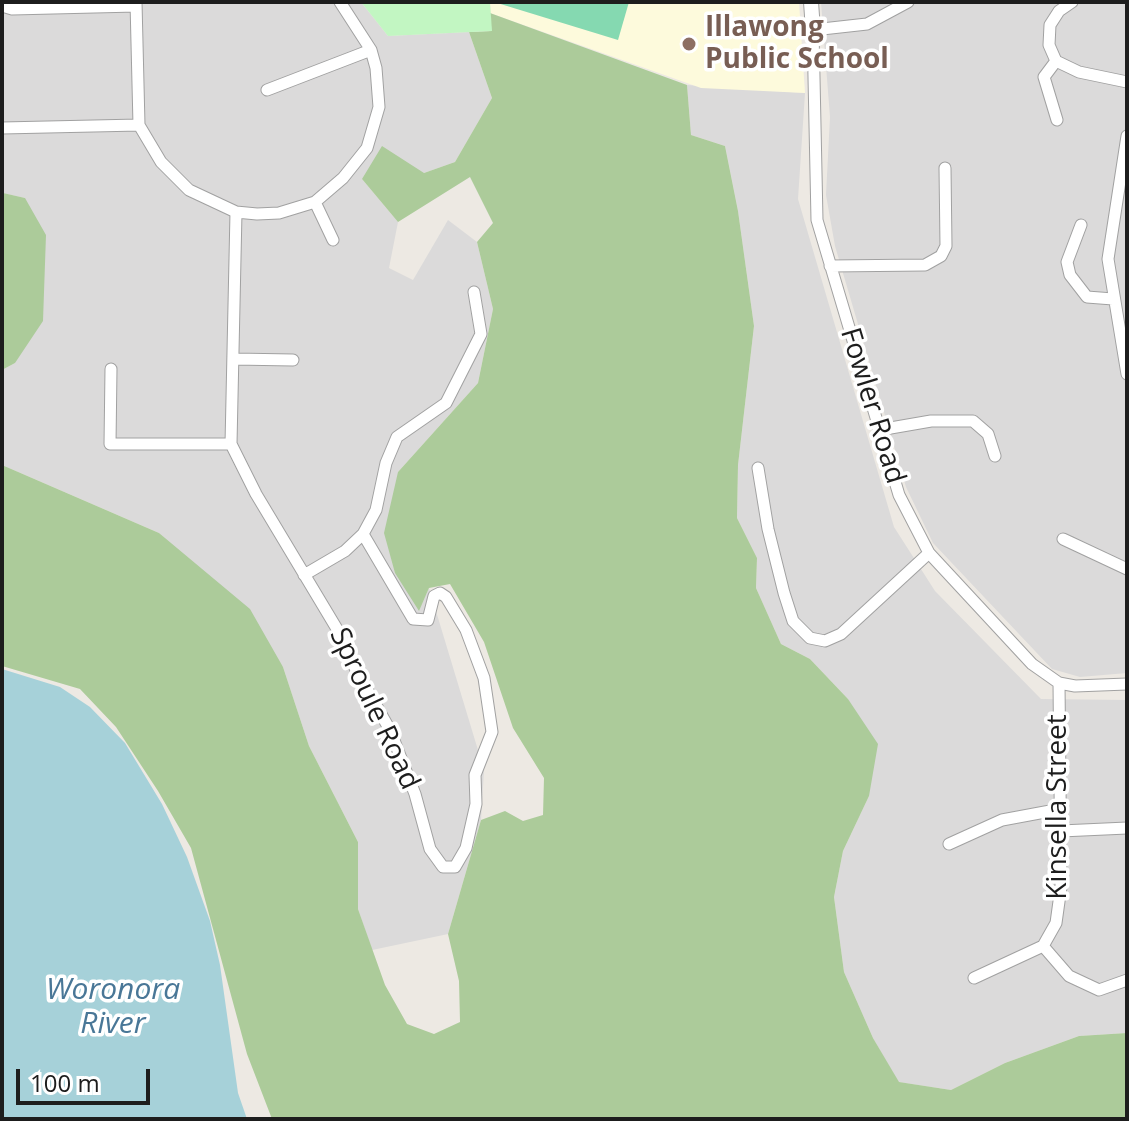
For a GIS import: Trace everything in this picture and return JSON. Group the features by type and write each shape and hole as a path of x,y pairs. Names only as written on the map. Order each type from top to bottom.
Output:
{"street":[{"path":"2,6 12,9 136,4 139,125 161,162 189,190 236,212 279,213 315,202 343,178 367,148 379,107 378,77 371,50 340,2"},
{"name":"Fowler Road","path":"811,2 818,120 815,204 830,266 908,518 929,553 1032,664 1059,683"},
{"path":"813,30 867,24 908,2"},
{"path":"1072,2 1059,11 1050,25 1049,45 1056,61 1079,72 1127,82"},
{"path":"267,90 371,50"},
{"path":"1056,61 1044,77 1057,120"},
{"path":"2,128 139,125"},
{"path":"1127,136 1108,259 1127,374"},
{"path":"830,266 925,265 941,256 946,246 945,168"},
{"path":"315,202 333,240"},
{"name":"Sproule Road","path":"236,212 231,444 256,494 340,634 356,670 390,730 415,794 430,849 443,867 455,867 466,848 476,804 475,775 492,732 490,704 476,652 446,597 440,593 434,596 428,620 413,619 363,534"},
{"path":"1081,225 1067,262 1070,275 1087,297 1113,299"},
{"path":"304,575 345,551 363,534 376,510 386,463 397,437 446,403 466,369 481,334 474,292"},
{"path":"234,359 293,360"},
{"path":"111,369 110,444 231,444"},
{"path":"879,430 931,421 973,421 988,434 995,456"},
{"path":"758,468 784,593 793,621 810,638 825,641 841,634 929,553"},
{"path":"1063,539 1127,569"},
{"path":"1059,683 1093,687 1127,684"},
{"name":"Kinsella Street","path":"1043,946 1056,923 1061,887 1059,683"},
{"path":"949,844 1002,820 1061,809"},
{"path":"1061,831 1127,828"},
{"path":"974,978 1043,946 1069,976 1099,990 1127,980"}],"shaded area":[{"path":"2,2 361,2 388,36 469,32 492,98 455,162 424,173 362,179 398,222 389,268 413,280 448,220 477,242 493,309 478,383 398,472 419,610 429,588 484,770 481,820 448,934 372,950 358,909 358,842 309,746 283,667 159,533 2,465 2,370 15,363 25,198 2,193"},
{"name":"Illawong Public School","path":"490,2 799,2 805,93 701,88 490,13"},
{"path":"821,2 1127,2 1127,673 1080,677 1052,669 933,543 906,487 835,246 826,195 830,117"},
{"path":"687,85 805,93 798,199 894,527 935,591 1041,699 1127,700 1127,1033 1079,1036 1005,1063 951,1090 898,1082 873,1038 844,972 834,897 843,851 869,796 848,699 810,659 781,644 756,588 757,558 737,518 738,465 754,326 738,211 725,146 691,135"}],"green space":[{"path":"361,2 490,2 492,31 388,36"},
{"path":"494,2 629,2 618,40"},
{"path":"490,13 687,85 691,135 725,146 738,211 754,326 738,465 737,518 757,558 756,588 781,644 810,659 848,699 878,744 869,796 843,851 834,897 844,972 873,1038 899,1082 951,1090 1005,1063 1079,1036 1127,1033 1127,1119 272,1119 247,1054 191,848 158,791 116,727 80,689 2,666 2,465 159,533 250,609 283,667 309,746 358,842 358,909 385,985 407,1024 434,1034 460,1022 459,981 448,934 481,820 505,811 523,821 543,815 544,778 513,728 484,642 450,584 429,588 419,611 395,573 384,533 398,472 478,383 493,309 477,242 493,223 470,177 398,222 362,179 382,146 424,173 455,162 492,98 469,32 491,31"},
{"path":"3,193 25,198 46,235 43,321 15,363 2,370"}],"water":[{"name":"Woronora River","path":"2,669 60,687 90,707 125,743 162,804 187,857 210,921 220,965 238,1093 247,1119 2,1119"}],"place":[{"name":"Illawong Public School","path":"689,44"}]}
